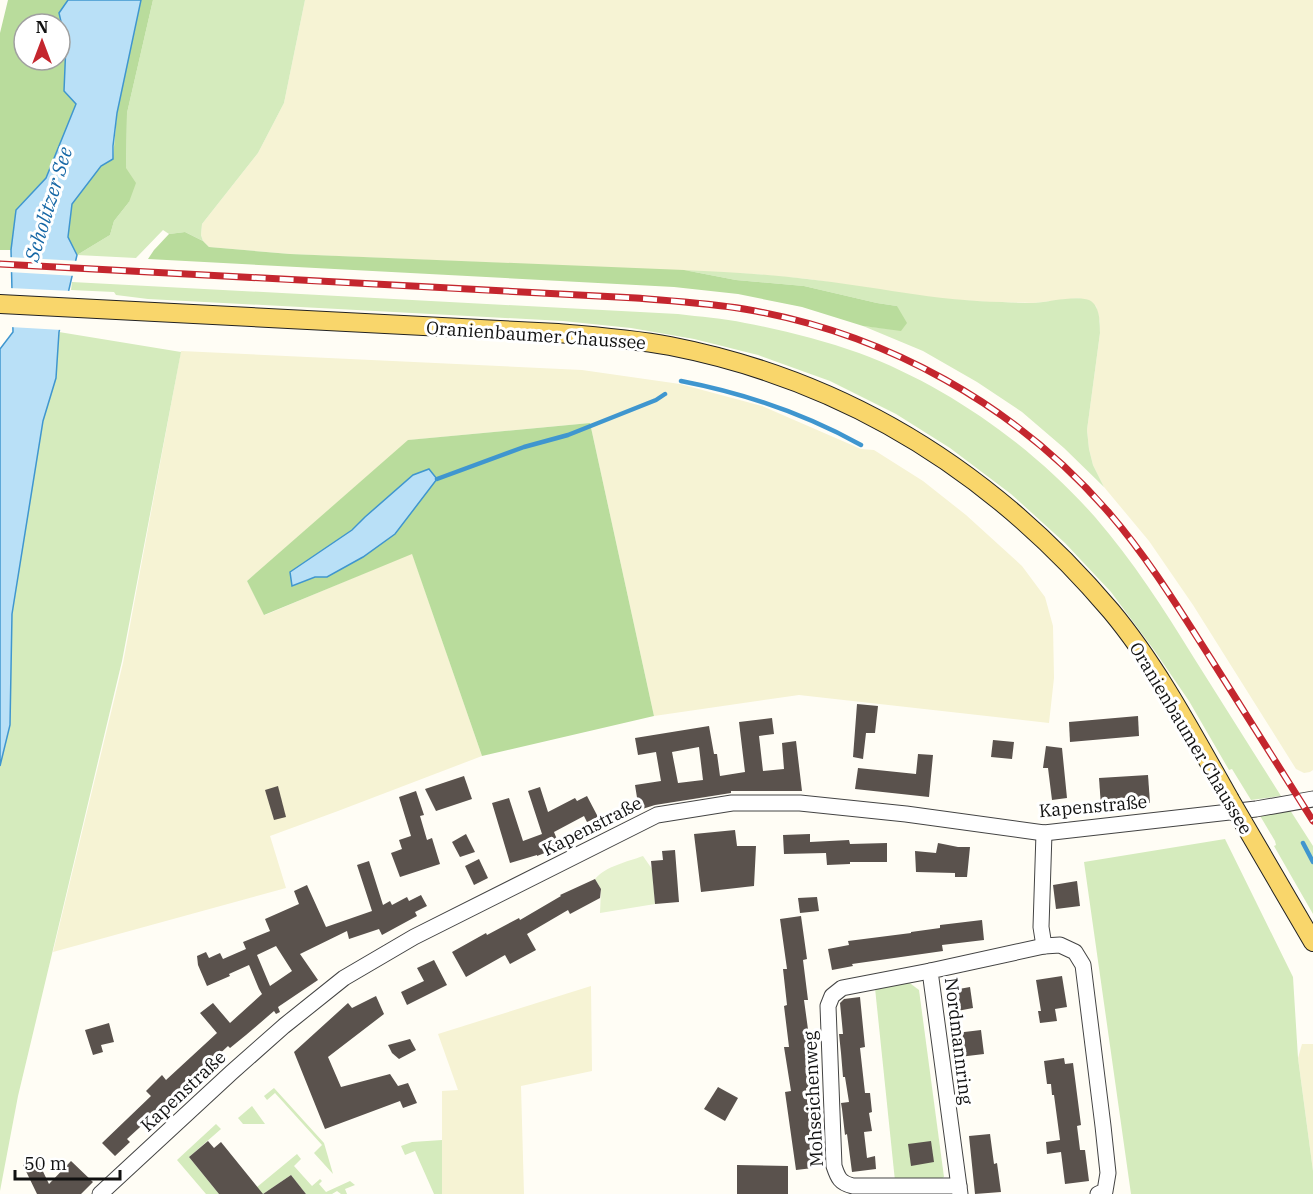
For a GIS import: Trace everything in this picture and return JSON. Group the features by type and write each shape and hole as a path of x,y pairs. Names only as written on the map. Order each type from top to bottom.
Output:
{"main road":[{"name":"Oranienbaumer Chaussee","path":"0,304 558,333 633,341 668,346 738,363 781,376 836,398 898,430 953,465 1001,501 1065,560 1112,612 1151,666 1313,942"}],"street":[{"name":"Kapenstraße","path":"100,1194 284,1026 344,978 414,937 657,815 732,803 800,803 906,814 1044,833 1256,809 1313,799"},
{"path":"1044,833 1041,927 1044,946"},
{"name":"Nordmannring","path":"960,1190 930,971 1044,946 1060,945 1075,952 1083,965 1108,1173 1105,1191 1098,1194"},
{"name":"Mohseichenweg","path":"930,971 842,988 832,996 828,1006 834,1166 843,1184 853,1186 960,1190"}],"shaded area":[{"path":"305,0 1313,0 1313,770 1304,773 1296,769 1193,605 1149,541 1104,487 1093,465 1087,430 1100,333 1096,306 1079,298 1034,303 931,298 808,279 752,274 290,254 209,247 201,235 202,224 258,153 284,103"},
{"path":"181,351 582,370 680,384 762,406 861,449 874,450 923,481 966,515 1022,566 1045,597 1053,626 1054,678 1049,723 799,695 654,716 590,423 409,440 247,581 265,615 412,553 482,756 270,836 286,888 53,952 123,663"},
{"path":"591,986 592,1071 521,1086 524,1194 442,1194 442,1091 458,1090 438,1034"},
{"path":"1302,1044 1313,1044 1313,1171 1298,1058"}],"green space":[{"path":"8,0 68,0 60,12 12,12 12,72 65,72 64,90 76,104 46,178 16,210 11,250 0,250 0,33"},
{"path":"141,0 153,0 127,113 126,168 136,183 129,202 114,221 110,235 77,255 68,237 72,204 101,166 113,158 117,113"},
{"path":"153,0 305,0 284,103 258,153 202,224 203,241 185,232 169,234 163,230 136,258 77,255 110,235 114,221 129,202 126,168 127,113"},
{"path":"185,232 203,241 209,247 290,254 684,270 736,280 804,286 897,306 907,323 901,331 863,326 802,307 738,294 674,287 148,259 169,234"},
{"path":"684,270 792,277 977,301 1034,303 1069,298 1093,302 1097,310 1100,333 1087,430 1093,465 1104,487 1022,412 977,382 923,351 863,326 901,330 897,306 804,286 736,280"},
{"path":"72,282 678,314 728,320 788,332 845,348 892,367 925,383 987,421 1044,466 1095,517 1160,603 1281,796 1251,800 1232,769 1229,770 1189,701 1154,650 1111,592 1065,543 1011,494 950,448 896,414 830,381 758,355 694,339 631,328 563,321 148,299 116,295 114,292 71,290"},
{"path":"59,332 181,352 122,661 18,1096 0,1191 0,766 10,725 12,614 43,421 56,378"},
{"path":"590,423 654,716 482,756 412,554 264,615 247,581 408,440"},
{"path":"1290,810 1313,846 1313,914 1274,846 1275,841 1259,814"},
{"path":"1225,839 1293,977 1298,1058 1313,1171 1313,1194 1131,1194 1084,862"},
{"path":"643,856 652,869 655,904 600,913 601,889 595,879 611,868"},
{"path":"907,981 919,990 944,1177 941,1179 895,1181 875,988"},
{"path":"274,1088 324,1143 333,1174 314,1153 322,1145 275,1093 267,1100 264,1096"},
{"path":"252,1106 265,1124 243,1124 238,1118"},
{"path":"216,1124 221,1129 189,1157 219,1194 206,1194 177,1160"},
{"path":"442,1140 442,1194 434,1194 415,1151 405,1155 401,1146 412,1142"},
{"path":"297,1154 301,1159 294,1166 312,1186 320,1179 322,1181 319,1184 326,1192 350,1181 355,1185 345,1189 347,1194 337,1191 332,1194 306,1194 291,1175 263,1194 251,1192"}],"water":[{"name":"Scholitzer See","path":"68,0 141,0 117,113 113,159 101,166 72,204 68,237 77,255 59,332 56,378 43,421 12,614 10,725 0,766 0,349 13,332 11,250 16,210 46,178 76,104 64,91 65,72 72,72 72,12 60,12"},
{"path":"429,469 437,479 395,534 363,557 327,577 315,577 292,586 290,572 352,530 413,475"}],"pier":[{"path":"8,257 79,261 76,276 9,272"},
{"path":"9,288 72,291 62,330 10,327"}],"building":[{"path":"857,704 878,706 875,733 866,733 863,759 853,757"},
{"path":"1138,716 1139,736 1070,742 1069,722"},
{"path":"772,718 774,734 759,736 763,771 784,769 782,743 796,741 802,791 731,791 731,793 655,805 639,810 635,785 661,781 656,752 638,755 635,738 709,726 720,776 745,772 739,722","holes":["699,747 703,780 678,783 672,752"]},
{"path":"993,740 1014,742 1012,759 991,757"},
{"path":"1046,746 1062,748 1067,798 1052,800 1048,768 1043,768"},
{"path":"918,754 933,755 929,797 855,789 858,768 916,774"},
{"path":"1148,775 1150,803 1101,806 1099,778"},
{"path":"464,776 472,799 436,811 425,789"},
{"path":"278,786 286,817 274,820 265,790"},
{"path":"540,787 548,812 575,798 577,801 587,796 598,817 587,822 584,816 554,832 560,847 510,863 492,803 509,798 523,841 542,834 528,791"},
{"path":"416,791 424,815 420,816 427,840 432,838 440,864 400,877 391,853 402,849 399,840 411,836 399,797"},
{"path":"735,830 737,846 756,846 754,886 701,892 694,834"},
{"path":"466,834 475,852 460,857 452,842"},
{"path":"810,834 810,842 849,840 850,844 887,843 887,862 850,862 850,864 827,865 826,853 784,854 783,835"},
{"path":"938,843 970,847 967,877 955,877 955,873 916,872 915,851 936,853"},
{"path":"675,850 679,902 655,904 651,861 663,860 662,851"},
{"path":"479,859 488,878 474,885 465,866"},
{"path":"369,861 383,905 390,901 392,905 407,897 409,901 421,895 427,906 415,912 417,916 382,935 379,929 349,939 347,931 300,954 318,980 278,1007 280,1012 276,1014 274,1011 230,1048 228,1046 199,1073 197,1072 127,1139 130,1142 115,1156 102,1143 151,1096 146,1091 162,1075 166,1080 217,1033 200,1013 213,1003 230,1023 262,994 249,965 207,986 198,965 197,956 206,952 209,958 220,953 223,959 246,949 243,942 270,931 265,919 299,904 294,891 307,885 326,927 372,911 357,865","holes":["276,946 292,971 270,986 257,955"]},
{"path":"595,879 601,889 600,898 570,914 568,910 527,934 536,950 510,964 505,955 466,977 452,952 486,933 487,935 519,918 520,920 560,895"},
{"path":"1077,881 1080,906 1056,909 1053,885"},
{"path":"817,897 819,911 800,913 798,898"},
{"path":"801,916 807,959 803,960 808,1000 804,1000 810,1044 806,1044 811,1087 806,1088 813,1146 810,1146 813,1168 796,1170 785,1092 791,1091 784,1047 789,1047 784,1006 787,1005 783,969 787,969 780,919"},
{"path":"982,920 984,940 942,945 943,951 852,964 853,966 832,970 828,949 849,945 848,941 911,933 940,928 940,925"},
{"path":"434,960 447,985 407,1005 401,992 424,981 417,968"},
{"path":"1062,976 1067,1007 1055,1009 1057,1021 1040,1023 1038,1011 1041,1011 1036,980"},
{"path":"970,987 973,1008 952,1012 948,991"},
{"path":"376,996 384,1014 328,1057 341,1087 390,1074 398,1086 408,1083 417,1103 403,1108 400,1101 325,1129 294,1052 348,1003 352,1008"},
{"path":"860,997 865,1047 860,1048 865,1093 870,1093 872,1112 869,1113 872,1131 864,1132 867,1158 875,1156 876,1169 852,1172 841,1103 849,1102 845,1077 843,1077 839,1034 843,1034 840,1003 844,999"},
{"path":"109,1023 114,1042 101,1045 103,1052 93,1055 85,1030"},
{"path":"981,1030 984,1054 959,1057 956,1033"},
{"path":"410,1039 416,1050 399,1059 388,1045"},
{"path":"1064,1058 1065,1064 1073,1063 1081,1125 1077,1126 1080,1150 1085,1150 1089,1181 1065,1184 1061,1152 1047,1154 1046,1142 1060,1140 1054,1095 1052,1095 1051,1084 1047,1084 1044,1061"},
{"path":"718,1087 738,1098 725,1121 704,1109"},
{"path":"990,1134 1001,1192 975,1194 969,1136"},
{"path":"208,1141 214,1148 221,1142 263,1194 219,1194 189,1157"},
{"path":"931,1141 934,1162 911,1166 908,1144"},
{"path":"37,1159 49,1184 71,1161 93,1182 81,1194 37,1194 23,1165"},
{"path":"737,1165 788,1166 788,1194 737,1194"},
{"path":"291,1175 306,1194 263,1194"}],"waterway":[{"path":"681,381 750,398 796,414 861,445"},
{"path":"437,479 524,447 568,435 656,400 665,394"},
{"path":"1303,843 1313,862"}],"railway":[{"path":"0,264 636,298 704,304 744,309 797,320 848,336 897,356 945,380 990,408 1033,439 1073,475 1110,514 1175,603 1313,821"}]}
